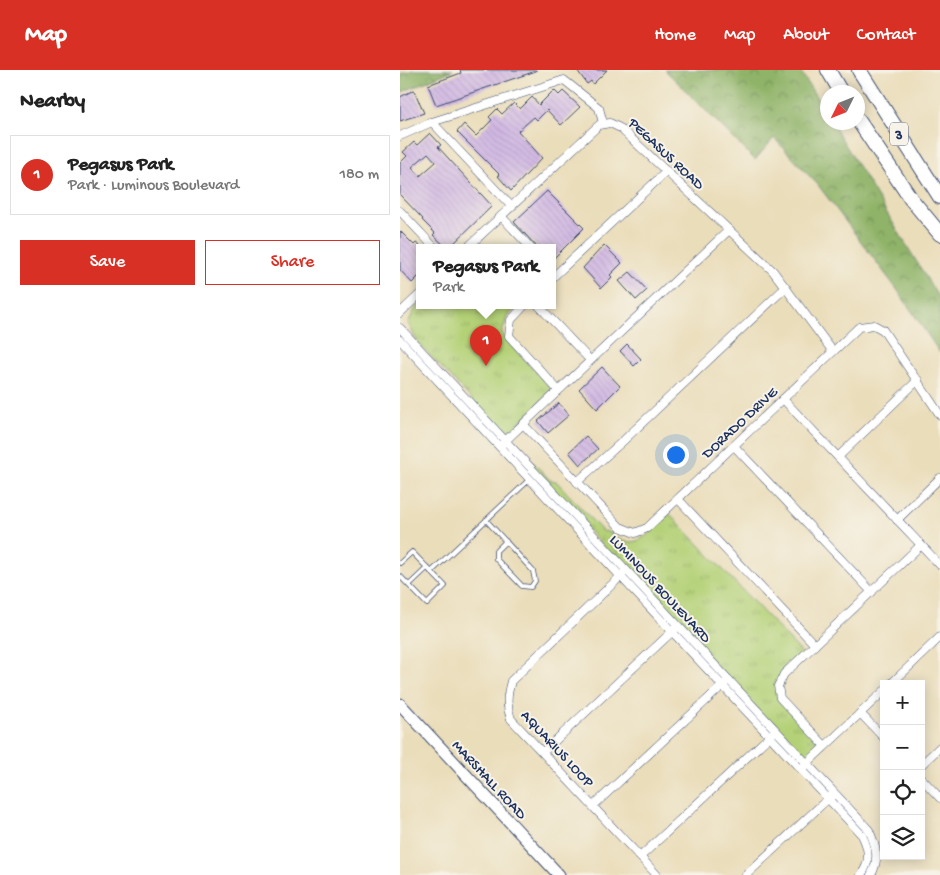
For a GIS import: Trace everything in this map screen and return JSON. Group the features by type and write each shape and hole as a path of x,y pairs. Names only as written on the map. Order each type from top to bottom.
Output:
{"highway":[{"path":"820,70 830,85"},
{"path":"828,70 837,85"},
{"name":"3","path":"859,70 940,197"},
{"path":"862,130 866,134"},
{"name":"3","path":"864,130 911,199 940,234"}],"main road":[{"name":"MARSHALL ROAD","path":"402,709 559,875"}],"street":[{"path":"400,136 432,122 564,80 598,108 603,123 472,244"},
{"path":"432,122 512,206"},
{"name":"PEGASUS ROAD","path":"603,123 616,124 773,271 830,349"},
{"path":"556,272 667,171"},
{"path":"400,211 431,244"},
{"path":"501,216 527,244"},
{"path":"502,443 729,230"},
{"path":"577,482 786,287"},
{"path":"400,313 416,298"},
{"path":"521,309 511,320 509,336 558,390"},
{"path":"542,309 590,360"},
{"name":"DORADO DRIVE","path":"523,424 620,527 630,532 645,530 859,327 874,324 882,330 918,380 940,416"},
{"name":"LUMINOUS BOULEVARD","path":"400,328 502,443"},
{"name":"LUMINOUS BOULEVARD","path":"400,340 502,443 772,734 803,766 835,793 869,830 877,847 877,859 871,875"},
{"path":"838,457 918,380"},
{"path":"784,399 940,565"},
{"path":"734,446 872,592"},
{"path":"897,520 940,478"},
{"path":"678,499 815,645"},
{"path":"824,745 780,698 778,686 784,674 921,545"},
{"name":"AQUARIUS LOOP","path":"624,574 511,681 508,702 512,719 657,875"},
{"path":"543,752 674,629"},
{"path":"895,680 940,638"},
{"path":"593,806 725,683"},
{"path":"803,766 880,694"},
{"path":"860,713 880,734"},
{"path":"640,857 772,734"},
{"path":"925,760 940,747"},
{"name":"LUMINOUS BOULEVARD","path":"803,766 828,799 862,835 868,847 869,857 861,875"},
{"path":"925,782 940,798"},
{"path":"746,875 835,793"}],"lane":[{"path":"431,572 533,476"},
{"path":"486,520 506,541 533,571 536,578 534,584 527,588 522,586 496,559 496,551 506,541"},
{"path":"400,563 412,552 445,586 427,604 400,576"},
{"path":"409,585 428,568"}],"green space":[{"path":"414,70 453,70 400,93 400,74"},
{"path":"665,70 800,70 820,103 820,130 836,130 940,300 940,353 896,288 818,185 774,138 755,160"},
{"path":"416,308 515,309 507,317 502,332 507,341 553,390 506,435 418,343 408,323"},
{"path":"513,441 550,480 556,481 603,532 606,531 623,541 637,541 649,534 670,514 804,655 778,686 780,698 824,745 806,763 509,445"}],"building":[{"path":"460,70 536,71 436,105 428,85 461,73"},
{"path":"577,70 607,70 593,84 591,81 587,84"},
{"path":"414,90 424,113 400,121 400,97"},
{"path":"554,90 559,95 563,91 580,107 561,125 547,110 537,120 534,117 518,131 542,158 511,191 498,176 500,175 457,132 464,124 476,136 492,120 489,117 497,109 502,114 514,103 520,109 532,97 539,105"},
{"path":"430,133 441,145 438,147 492,206 453,244 443,244 433,235 435,233 400,195 400,163 407,156 403,152 414,142 417,145","holes":["428,153 436,162 420,176 412,167"]},
{"path":"547,191 584,228 556,256 556,244 534,244 514,222"},
{"path":"400,231 414,245 417,244 416,279 412,283 400,270"},
{"path":"604,245 622,263 601,288 583,268"},
{"path":"630,272 647,290 636,300 619,281"},
{"path":"627,344 641,359 634,366 620,351"},
{"path":"602,367 620,386 597,409 579,389"},
{"path":"559,403 569,415 548,433 538,421"},
{"path":"586,436 598,449 580,465 569,452"}],"place":[{"name":"Pegasus Park","path":"486,366"}]}
